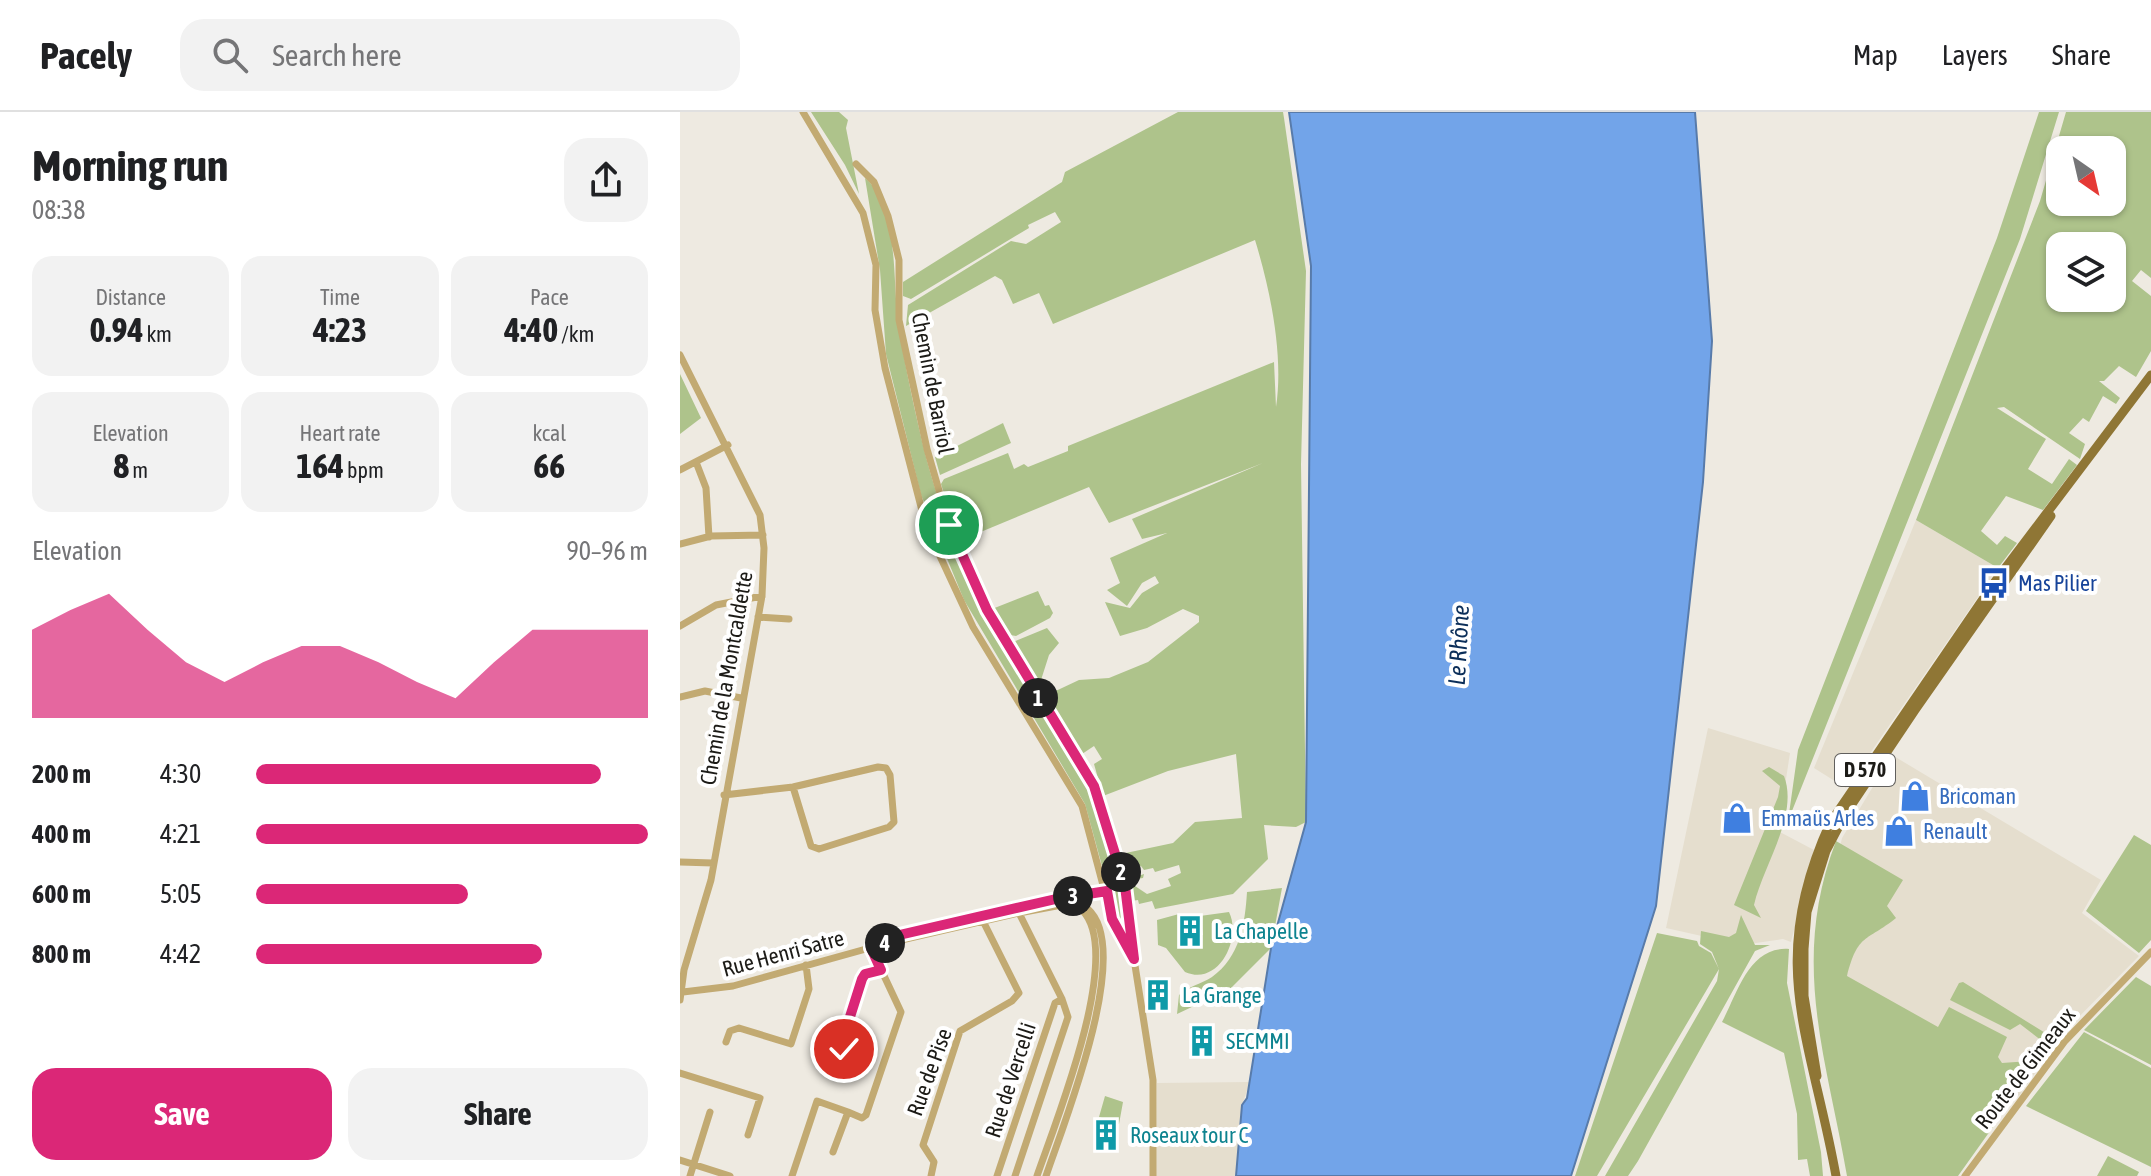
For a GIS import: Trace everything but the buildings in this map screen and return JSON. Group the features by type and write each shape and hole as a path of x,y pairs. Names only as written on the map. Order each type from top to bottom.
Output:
{"main road":[{"name":"D 570","path":"1836,1176 1818,1093 1804,996 1807,912 1826,851 1846,813 1907,722 2048,521 2065,492 2151,375"}],"street":[{"path":"803,112 863,213 876,265 875,310 885,368 926,526 973,627 1077,796 1107,891 1112,919 1134,959"},
{"name":"Chemin de Barriol","path":"856,164 878,189 888,216 899,260 899,320 927,449 949,525 987,610 1094,786 1124,884 1153,1080 1153,1176"},
{"name":"Chemin de la Montcaldette","path":"680,355 728,445 760,515 763,535 762,596 713,863 682,973 681,993"},
{"path":"680,470 728,445"},
{"path":"696,462 706,488 709,537"},
{"path":"680,544 709,537 763,535"},
{"path":"680,626 716,605 762,596"},
{"path":"758,617 789,619"},
{"path":"680,697 705,691 741,698"},
{"path":"724,795 793,787 886,768 890,775 894,822 889,827 819,849 811,846 793,787"},
{"path":"680,862 713,863"},
{"path":"884,944 895,936 956,920 1076,902 1107,891"},
{"path":"1037,1176 1082,1040 1093,990 1095,931 1090,918 1076,902"},
{"path":"1046,1176 1090,1041 1101,996 1101,930 1092,913 1076,902"},
{"name":"Rue Henri Satre","path":"681,993 733,986 884,944 1076,902"},
{"name":"Rue de Vercelli","path":"1015,1176 1068,1017 1019,913"},
{"name":"Rue de Pise","path":"931,1176 934,1162 923,1145 960,1031 1012,1001 1019,993 983,921"},
{"path":"792,1176 817,1101 862,1118 866,1115 901,1012 871,948"},
{"name":"Route de Gimeaux","path":"1965,1176 2065,1041 2150,954"},
{"path":"726,1042 730,1031 739,1028 791,1044 809,989 806,965"},
{"path":"844,1049 842,1042 862,979 865,974 881,970"},
{"name":"Rue de Vercelli","path":"997,1176 1055,1003 1062,999"},
{"path":"680,1073 760,1098 748,1135"},
{"path":"690,1176 710,1112"},
{"path":"833,1152 848,1112"},
{"path":"680,1160 730,1176"}],"shaded area":[{"path":"1916,520 1998,568 1846,788 1814,768"},
{"path":"1708,728 1790,753 1778,831 1814,850 1791,942 1783,939 1742,945 1666,928"},
{"path":"1892,755 2101,880 2082,913 2139,956 2063,1033 2019,1096 1934,1046 1815,957 1842,838"},
{"path":"1250,1082 1242,1105 1236,1176 1156,1176 1157,1083"}],"green space":[{"path":"811,112 839,112 848,120 846,128 859,194 845,165"},
{"path":"1178,112 1283,112 1306,271 1301,464 1306,822 1296,827 1264,825 1268,859 1233,894 1155,909 1152,901 1139,904 1138,900 1131,901 1129,887 1135,886 1147,894 1171,886 1168,879 1181,873 1179,865 1155,872 1153,868 1144,870 1141,866 1135,869 1138,876 1144,874 1143,878 1130,880 1121,854 1173,843 1195,822 1242,818 1236,754 1168,771 1103,796 1094,764 1102,759 1094,746 1082,754 1045,696 1079,680 1109,678 1148,662 1199,622 1199,616 1183,609 1147,628 1120,636 1105,602 1130,608 1142,593 1159,583 1155,576 1142,583 1127,606 1107,590 1120,583 1110,558 1167,533 1142,539 1132,519 1263,463 1109,523 1089,487 959,541 941,484 944,479 1008,453 1014,469 1024,464 1028,467 1068,451 1068,446 1274,362 1276,407 1277,344 1266,279 1255,240 1053,324 1039,293 1013,304 1002,280 995,276 906,326 908,305 1011,241 1026,244 1061,222 1055,212 1028,225 1029,228 911,299 903,296 903,282 1062,182 1065,172"},
{"path":"2039,112 2059,112 2052,136 2046,136 2046,154 2020,239 1788,821 1798,750 1997,238"},
{"path":"2066,112 2151,112 2151,278 2141,270 2132,281 2151,296 2151,351 2136,377 2119,366 2104,381 2099,381 2120,398 2116,404 2103,396 2089,422 2083,418 2069,433 2085,444 2080,459 2004,407 1997,408 2046,439 2028,469 2052,484 2069,459 2077,465 2043,510 2006,496 1981,531 1997,545 2005,536 2017,543 1998,568 1916,520 2046,180 2046,216 2126,216 2126,136 2059,136"},
{"path":"865,178 875,189 888,221 904,359 940,504 991,623 1023,680 1077,759 1091,787 1115,859 1129,934 1125,935 1116,917 1085,804 964,600 921,495 886,354 880,270"},
{"path":"680,374 701,418 680,434"},
{"path":"1003,423 1011,443 940,475 935,457"},
{"path":"1038,591 1045,606 1049,605 1053,613 1050,618 1016,636 1004,634 992,609"},
{"path":"1047,628 1059,643 1049,655 1041,680 1035,681 1013,642"},
{"path":"1769,767 1784,776 1787,807 1754,905 1761,918 1734,905 1778,797 1780,786 1762,771"},
{"path":"2134,835 2151,845 2151,940 2139,953 2086,911"},
{"path":"1836,841 1903,880 1887,906 1896,918 1859,945 1847,976 1938,1027 1949,1007 2007,1037 1998,1057 2002,1063 2030,1061 2037,1065 1958,1176 1847,1176 1822,1049 1814,968 1815,927 1822,885"},
{"path":"1282,888 1271,948 1230,989 1177,1014 1179,995 1212,977 1235,950 1245,916 1247,892"},
{"path":"1229,912 1232,923 1230,946 1225,957 1208,973 1197,975 1185,972 1166,948 1158,945 1157,920 1179,914 1182,938 1203,935 1200,916"},
{"path":"1741,915 1755,945 1770,945 1755,951 1628,1176 1605,1176 1717,981 1719,969 1712,952 1700,944 1701,931 1729,937 1736,933"},
{"path":"1657,933 1697,941 1699,946 1711,953 1719,969 1597,1176 1575,1176"},
{"path":"1789,949 1787,983 1821,1152 1823,1176 1810,1176 1807,1159 1798,1160 1797,1114 1784,1053 1722,1022 1754,963 1775,950"},
{"path":"2136,977 2151,986 2151,1065 2084,1030"},
{"path":"1963,982 2055,1039 2051,1048 2020,1024 2010,1030 1950,1000 1959,983"},
{"path":"2084,1032 2151,1068 2151,1167 2026,1106"},
{"path":"1105,1096 1123,1102 1119,1124 1099,1117"},
{"path":"2108,1156 2139,1172 2137,1176 2097,1176"}],"water":[{"name":"Le Rhône","path":"1289,112 1695,112 1712,341 1703,482 1656,906 1571,1176 1236,1176 1242,1105 1247,1098 1271,948 1306,822 1311,266"}],"place":[{"name":"Mas Pilier","path":"1994,583"},
{"name":"Bricoman","path":"1915,796"},
{"name":"Emmaüs Arles","path":"1737,818"},
{"name":"Renault","path":"1899,831"},
{"name":"La Chapelle","path":"1190,931"},
{"name":"La Grange","path":"1158,995"},
{"name":"SECMMI","path":"1202,1041"},
{"name":"Roseaux tour C","path":"1106,1135"}],"route":[{"path":"844,1049 842,1042 862,979 865,974 881,970 871,948 895,936 956,920 1107,891 1112,919 1134,959 1125,886 1094,786 1033,691 974,587 949,525"}]}
